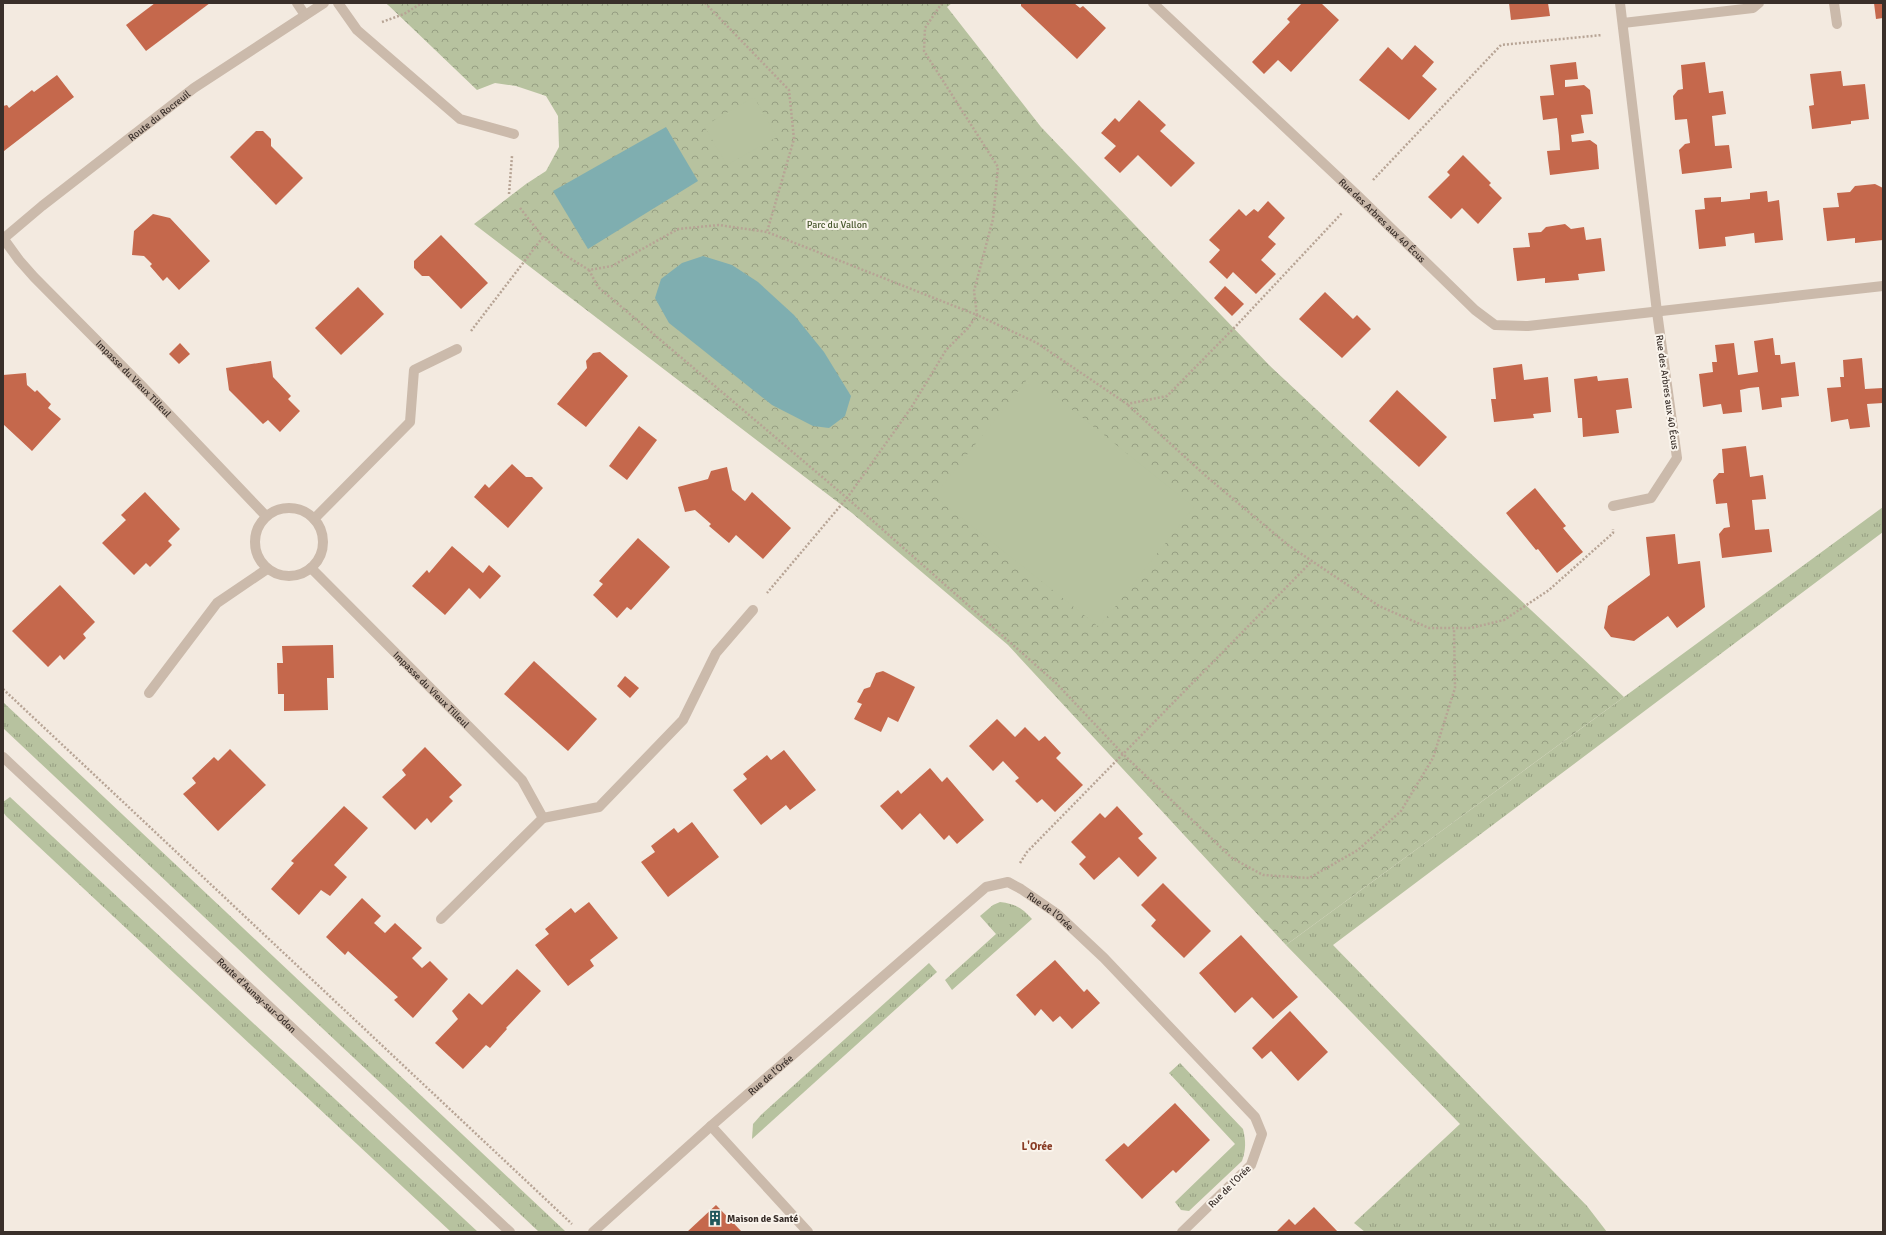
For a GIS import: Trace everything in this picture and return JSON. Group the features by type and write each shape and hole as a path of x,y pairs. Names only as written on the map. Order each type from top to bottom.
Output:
{"street":[{"path":"297,3 305,15"},
{"name":"Route du Rocreuil","path":"3,238 194,88 324,3"},
{"path":"338,3 357,30 460,119 514,134"},
{"name":"Rue des Arbres aux 40 Écus","path":"1153,3 1358,196 1475,310 1495,325 1528,326 1883,286"},
{"name":"Rue des Arbres aux 40 Écus","path":"1614,506 1650,498 1677,458 1657,312 1620,3"},
{"path":"1623,22 1753,8 1758,3"},
{"path":"1834,3 1837,24"},
{"name":"Impasse du Vieux Tilleul","path":"3,238 34,277 143,387 266,516"},
{"path":"314,519 410,422 414,370 457,349"},
{"path":"286,508 306,512 314,519 320,528 323,538 320,554 311,568 301,574 289,576 277,574 267,569 259,560 255,548 257,531 266,516 275,511 286,508"},
{"name":"Impasse du Vieux Tilleul","path":"311,568 522,780 543,818"},
{"path":"149,693 217,603 267,569"},
{"path":"441,919 543,818 599,807 682,720 716,654 753,610"},
{"name":"Route d'Aunay-sur-Odon","path":"3,757 510,1232"},
{"name":"Rue de l'Orée","path":"593,1232 711,1126 986,887 1008,882 1056,912 1104,958 1255,1116 1262,1134 1251,1165 1182,1232"},
{"path":"711,1126 808,1232"}],"path":[{"path":"379,22 404,14 422,3"},
{"path":"705,3 789,90 794,139 767,232"},
{"path":"753,610 847,498 911,408 946,350 968,328 977,315 974,291 993,219 998,167 924,51 926,28 942,3"},
{"path":"1127,404 1167,396 1236,326 1501,45 1624,33"},
{"path":"509,194 514,134"},
{"path":"520,208 543,237 563,254 589,270 598,287 847,498 1056,683 1123,754 1232,858 1263,875 1309,878 1358,850 1401,811 1433,758 1455,688 1454,629"},
{"path":"589,270 612,266 678,229 719,225 767,232 977,315 1037,343 1127,404 1208,477 1288,545 1378,606 1429,628 1471,628 1504,620 1549,590 1613,533 1614,506"},
{"path":"457,349 543,237"},
{"path":"1008,882 1027,852 1312,561"},
{"path":"3,689 572,1223"}],"green space":[{"name":"Parc du Vallon","path":"386,3 952,3 947,7 1041,127 1269,365 1624,697 1286,945 1008,645 852,513 474,224 526,184 546,171 559,147 558,116 546,96 516,86 495,83 477,90"},
{"path":"754,97 777,137 727,165 704,126"},
{"path":"1030,376 1194,507 1099,627 934,496"},
{"path":"1883,507 1883,532 1333,945 1587,1206 1607,1232 1365,1232 1354,1223 1460,1124 1286,945"},
{"path":"3,702 565,1231 538,1231 3,728"},
{"path":"10,797 478,1232 451,1232 6,816 3,812 3,802"},
{"path":"1000,902 1018,907 1032,919 952,990 945,980 996,934 980,916 993,905"},
{"path":"929,963 937,972 752,1139 753,1124 761,1115"},
{"path":"1180,1063 1243,1129 1245,1141 1242,1161 1189,1211 1181,1210 1175,1202 1235,1144 1169,1073"}],"water":[{"path":"666,127 698,181 588,249 553,191"},
{"path":"703,256 732,265 758,282 794,315 824,352 851,396 845,416 829,428 813,426 772,405 669,323 655,298 661,279 682,263"}],"building":[{"path":"155,3 210,3 146,51 126,25"},
{"path":"1021,3 1074,3 1080,8 1083,6 1106,28 1077,59 1021,6"},
{"path":"1302,3 1321,3 1339,20 1291,72 1278,60 1264,74 1252,62 1290,22 1287,19"},
{"path":"1509,3 1548,3 1550,16 1511,20"},
{"path":"1874,3 1883,3 1883,18 1876,19"},
{"path":"1415,45 1434,62 1422,76 1437,89 1409,120 1359,80 1388,47 1402,60"},
{"path":"1576,62 1578,79 1565,80 1565,87 1584,85 1590,90 1593,114 1581,115 1584,133 1571,135 1572,142 1590,140 1597,145 1599,169 1550,175 1547,151 1560,150 1557,118 1543,120 1540,96 1554,95 1550,65"},
{"path":"1705,62 1709,93 1723,91 1726,114 1712,116 1715,146 1729,145 1732,168 1682,174 1679,150 1685,144 1690,143 1687,119 1675,120 1673,96 1678,90 1683,89 1681,65"},
{"path":"1841,71 1843,86 1865,84 1869,119 1851,121 1851,124 1812,129 1809,106 1814,105 1810,74"},
{"path":"57,75 74,97 4,151 3,106 7,105 9,108 32,90 34,92"},
{"path":"1139,100 1166,125 1160,131 1195,163 1171,187 1138,155 1120,173 1104,158 1116,146 1101,133 1115,118 1119,122"},
{"path":"256,131 263,131 271,139 271,146 303,178 276,205 230,157"},
{"path":"1463,155 1491,183 1489,185 1502,198 1478,224 1462,208 1451,219 1428,197 1450,175 1447,172"},
{"path":"1875,184 1883,188 1883,240 1855,243 1855,238 1827,241 1823,208 1839,207 1837,193 1850,192 1855,186"},
{"path":"1767,191 1768,202 1779,200 1783,240 1755,243 1754,233 1725,237 1726,246 1699,249 1695,210 1705,209 1704,198 1721,197 1721,202 1750,199 1750,193"},
{"path":"1268,201 1285,218 1268,237 1276,244 1261,260 1276,274 1256,294 1233,272 1227,279 1209,262 1220,250 1209,240 1239,209 1246,216 1254,209 1258,212"},
{"path":"153,214 170,218 210,261 179,290 167,277 163,281 150,266 152,264 144,256 132,255 134,231"},
{"path":"1565,224 1571,229 1584,227 1586,240 1601,238 1605,271 1578,274 1579,280 1545,283 1545,278 1517,281 1513,248 1530,247 1528,233 1541,232 1546,227"},
{"path":"441,235 488,283 461,309 429,276 422,276 414,268 414,261"},
{"path":"1225,286 1244,304 1232,316 1214,298"},
{"path":"358,287 384,314 341,355 315,328"},
{"path":"1325,292 1353,319 1357,315 1371,329 1342,358 1299,319"},
{"path":"1773,338 1775,355 1780,355 1781,364 1795,362 1799,396 1781,398 1782,407 1762,410 1759,387 1749,388 1740,390 1742,412 1723,414 1721,404 1703,407 1699,374 1713,372 1712,362 1717,362 1715,345 1734,343 1738,375 1758,372 1754,341"},
{"path":"180,343 190,354 179,364 169,354"},
{"path":"600,352 628,376 586,427 557,404 587,368 586,361 593,353"},
{"path":"1862,358 1865,389 1883,388 1883,403 1867,404 1870,427 1850,429 1848,419 1831,422 1827,388 1841,387 1840,377 1844,377 1843,360"},
{"path":"271,361 273,377 291,396 288,399 300,411 280,432 268,420 263,424 229,390 226,368"},
{"path":"1522,364 1524,380 1548,377 1551,412 1533,414 1534,418 1494,422 1491,399 1496,399 1493,368"},
{"path":"26,373 27,385 35,392 37,390 51,404 48,408 61,419 32,451 3,424 3,375"},
{"path":"1597,376 1598,381 1628,378 1632,408 1616,410 1619,433 1583,437 1582,418 1578,418 1574,379"},
{"path":"1397,390 1447,437 1419,467 1369,421"},
{"path":"639,426 657,440 627,480 609,466"},
{"path":"1746,446 1750,477 1763,475 1766,499 1752,500 1755,530 1769,529 1772,552 1722,558 1719,534 1724,528 1730,527 1727,503 1716,504 1713,480 1719,473 1724,473 1722,449"},
{"path":"512,464 526,477 532,477 543,488 508,528 474,497 485,484 489,488"},
{"path":"727,467 732,490 745,501 752,492 791,528 763,559 736,535 729,543 709,526 711,524 695,510 685,512 678,487 708,479 711,471"},
{"path":"1535,488 1566,526 1563,528 1583,552 1557,573 1506,513"},
{"path":"145,492 180,529 168,541 172,545 150,567 146,563 134,575 102,543 126,520 121,515"},
{"path":"1675,534 1678,564 1700,561 1705,607 1677,628 1668,616 1634,641 1611,637 1604,628 1608,606 1650,575 1646,537"},
{"path":"638,538 670,567 631,610 627,607 617,618 593,595 603,584 599,581"},
{"path":"452,546 483,573 489,565 501,576 480,599 469,588 445,615 412,586 427,570 429,573"},
{"path":"60,585 95,622 83,634 86,638 64,660 60,655 48,667 12,631"},
{"path":"333,645 334,678 327,678 328,710 284,711 284,694 278,694 277,663 283,663 282,646"},
{"path":"534,661 597,719 568,751 504,694"},
{"path":"883,671 915,687 898,722 888,717 881,732 854,719 862,704 857,702 864,689 870,687 876,673"},
{"path":"625,676 639,688 630,698 617,686"},
{"path":"997,719 1015,737 1025,727 1039,741 1045,736 1061,753 1056,758 1083,785 1055,812 1042,799 1037,803 1015,781 1019,778 1003,761 993,771 969,746"},
{"path":"425,747 462,785 449,797 453,801 431,823 427,818 415,830 382,797 406,775 402,770"},
{"path":"230,749 266,785 218,831 183,794 196,783 192,778 214,757 218,761"},
{"path":"784,750 816,790 790,810 786,805 761,825 733,790 747,779 743,774 767,755 771,760"},
{"path":"930,768 942,782 947,777 984,820 957,844 949,835 944,840 920,813 902,830 880,806 898,790 901,794"},
{"path":"344,806 368,828 334,865 347,877 330,896 321,890 299,915 271,889 294,863 291,861"},
{"path":"1117,806 1143,834 1138,838 1157,858 1138,877 1119,857 1094,880 1079,864 1086,857 1071,842 1100,813 1105,818"},
{"path":"692,822 719,857 668,897 641,862 655,852 651,846 674,828 678,833"},
{"path":"1163,883 1211,931 1184,958 1151,926 1156,920 1141,905"},
{"path":"362,898 381,916 374,923 385,933 395,923 422,948 412,958 422,968 430,961 448,979 413,1018 394,1000 398,997 348,951 345,955 326,937"},
{"path":"589,902 618,938 590,960 594,966 568,986 535,945 549,934 545,929 571,908 575,913"},
{"path":"1241,935 1298,997 1273,1019 1252,997 1235,1013 1199,973"},
{"path":"1055,960 1084,992 1087,989 1100,1003 1072,1029 1060,1016 1053,1022 1041,1009 1035,1016 1016,995"},
{"path":"517,969 541,991 506,1028 507,1029 490,1048 486,1045 463,1069 435,1043 458,1019 452,1011 469,993 482,1005"},
{"path":"1290,1011 1328,1052 1298,1081 1271,1051 1262,1059 1252,1048"},
{"path":"1175,1103 1210,1140 1176,1173 1173,1170 1142,1199 1105,1160 1124,1143 1128,1147"},
{"name":"Maison de Santé","path":"716,1205 742,1232 687,1232"},
{"path":"1314,1207 1338,1232 1276,1232 1289,1219 1295,1225"}],"place":[{"name":"Maison de Santé","path":"715,1218"}],"district":[{"name":"L'Orée","path":"1037,1146"}]}
